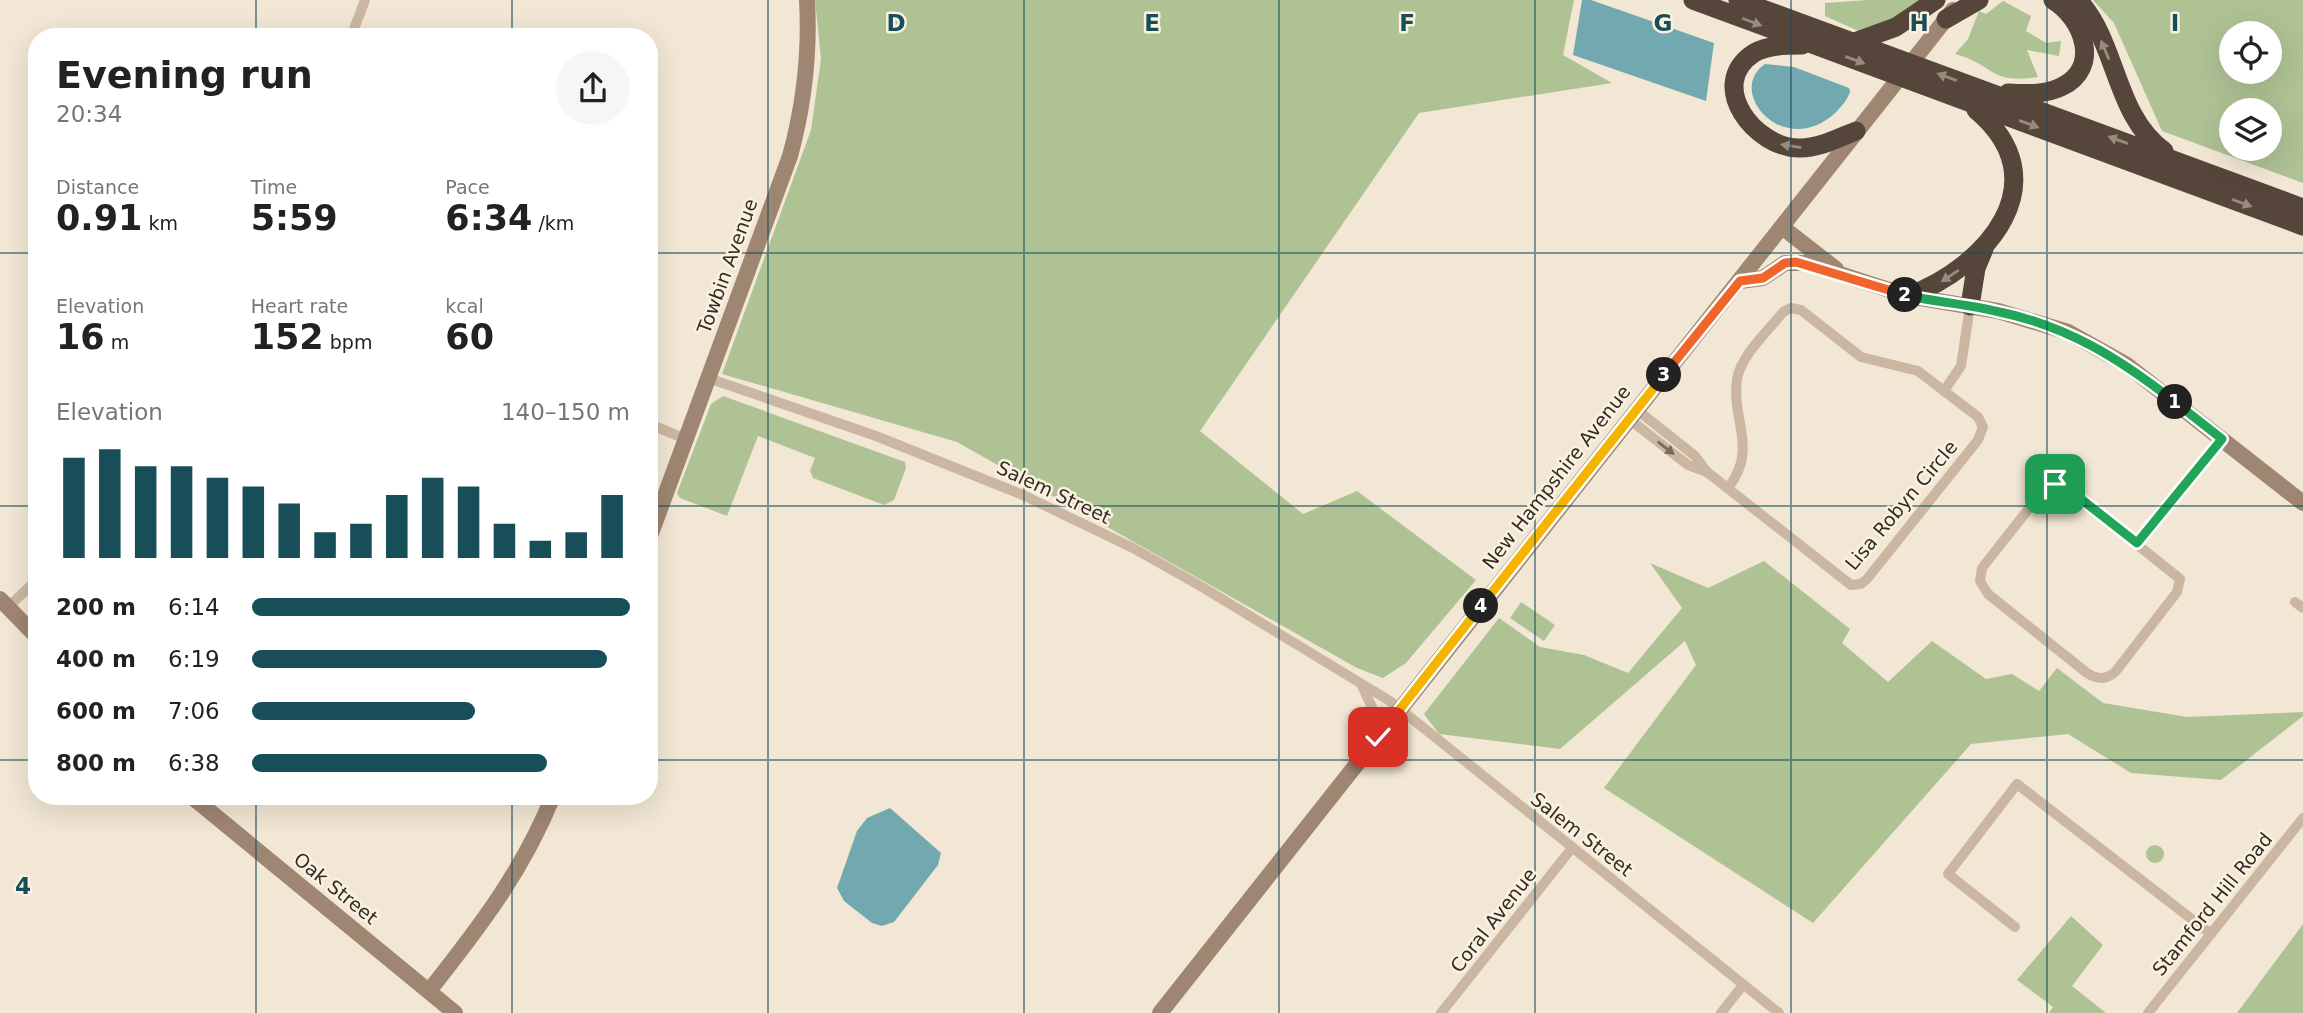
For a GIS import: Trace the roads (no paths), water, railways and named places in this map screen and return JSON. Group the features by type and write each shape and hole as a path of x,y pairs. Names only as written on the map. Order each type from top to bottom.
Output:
{"highway":[{"path":"1693,0 1810,44 1984,91 2303,208"},
{"path":"1738,0 1852,43 1965,101 2303,226"},
{"path":"1852,43 1896,27 1936,0"},
{"path":"1946,19 1979,0"},
{"path":"1984,91 2037,94 2063,87 2074,78 2084,59 2081,30 2069,12 2053,0"},
{"path":"2078,0 2091,16 2138,127 2152,142 2182,163"},
{"path":"1810,44 1763,49 1747,59 1735,86 1741,114 1749,125 1772,142 1797,149 1823,145 1856,131"},
{"path":"1908,296 1955,274 1985,245 2010,208 2015,174 2003,138 1994,125 1965,101"},
{"path":"1970,306 1976,268 1985,245"}],"street":[{"path":"354,28 365,0"},
{"name":"Towbin Avenue","path":"658,515 769,215 799,122 809,41 807,0"},
{"name":"New Hampshire Avenue","path":"1160,1013 1961,0"},
{"path":"1782,227 1847,277"},
{"path":"1740,281 1763,278 1785,263 1796,262 1908,296 2041,322 2088,342 2127,365 2303,503"},
{"path":"1944,391 1961,366 1970,306"},
{"name":"Lisa Robyn Circle","path":"1633,414 1695,456 1707,472 1846,583 1861,584 1982,432 1978,417 1918,371 1861,357 1798,308 1788,308 1742,366 1737,382 1744,460 1740,473 1728,488"},
{"name":"Salem Street","path":"708,378 876,436 1035,501 1133,548 1362,686 1373,690 1779,1013"},
{"path":"658,428 686,439"},
{"path":"2137,543 2222,439"},
{"path":"2051,485 2067,488 2137,543 2174,572 2180,579 2180,585 2116,671 2106,678 2099,679 2087,673 1988,594 1980,582 1982,568 2051,485"},
{"path":"28,586 4,603 28,628"},
{"path":"1362,686 1372,707 1378,737"},
{"path":"2015,927 1948,874 2017,784 2211,934"},
{"name":"Oak Street","path":"202,805 455,1013"},
{"path":"429,991 512,881 536,840 549,805"},
{"name":"Stamford Hill Road","path":"2148,1013 2303,818"},
{"name":"Coral Avenue","path":"1441,1013 1573,848"},
{"path":"1721,1013 1743,985"}],"water":[{"path":"1582,0 1591,0 1714,43 1706,101 1573,55"},
{"path":"1765,64 1794,67 1849,88 1850,92 1834,114 1815,126 1796,129 1779,125 1765,116 1756,104 1752,90 1754,76"},
{"path":"890,808 941,853 938,865 894,922 882,926 872,923 844,901 837,888 857,831 867,818"}]}
